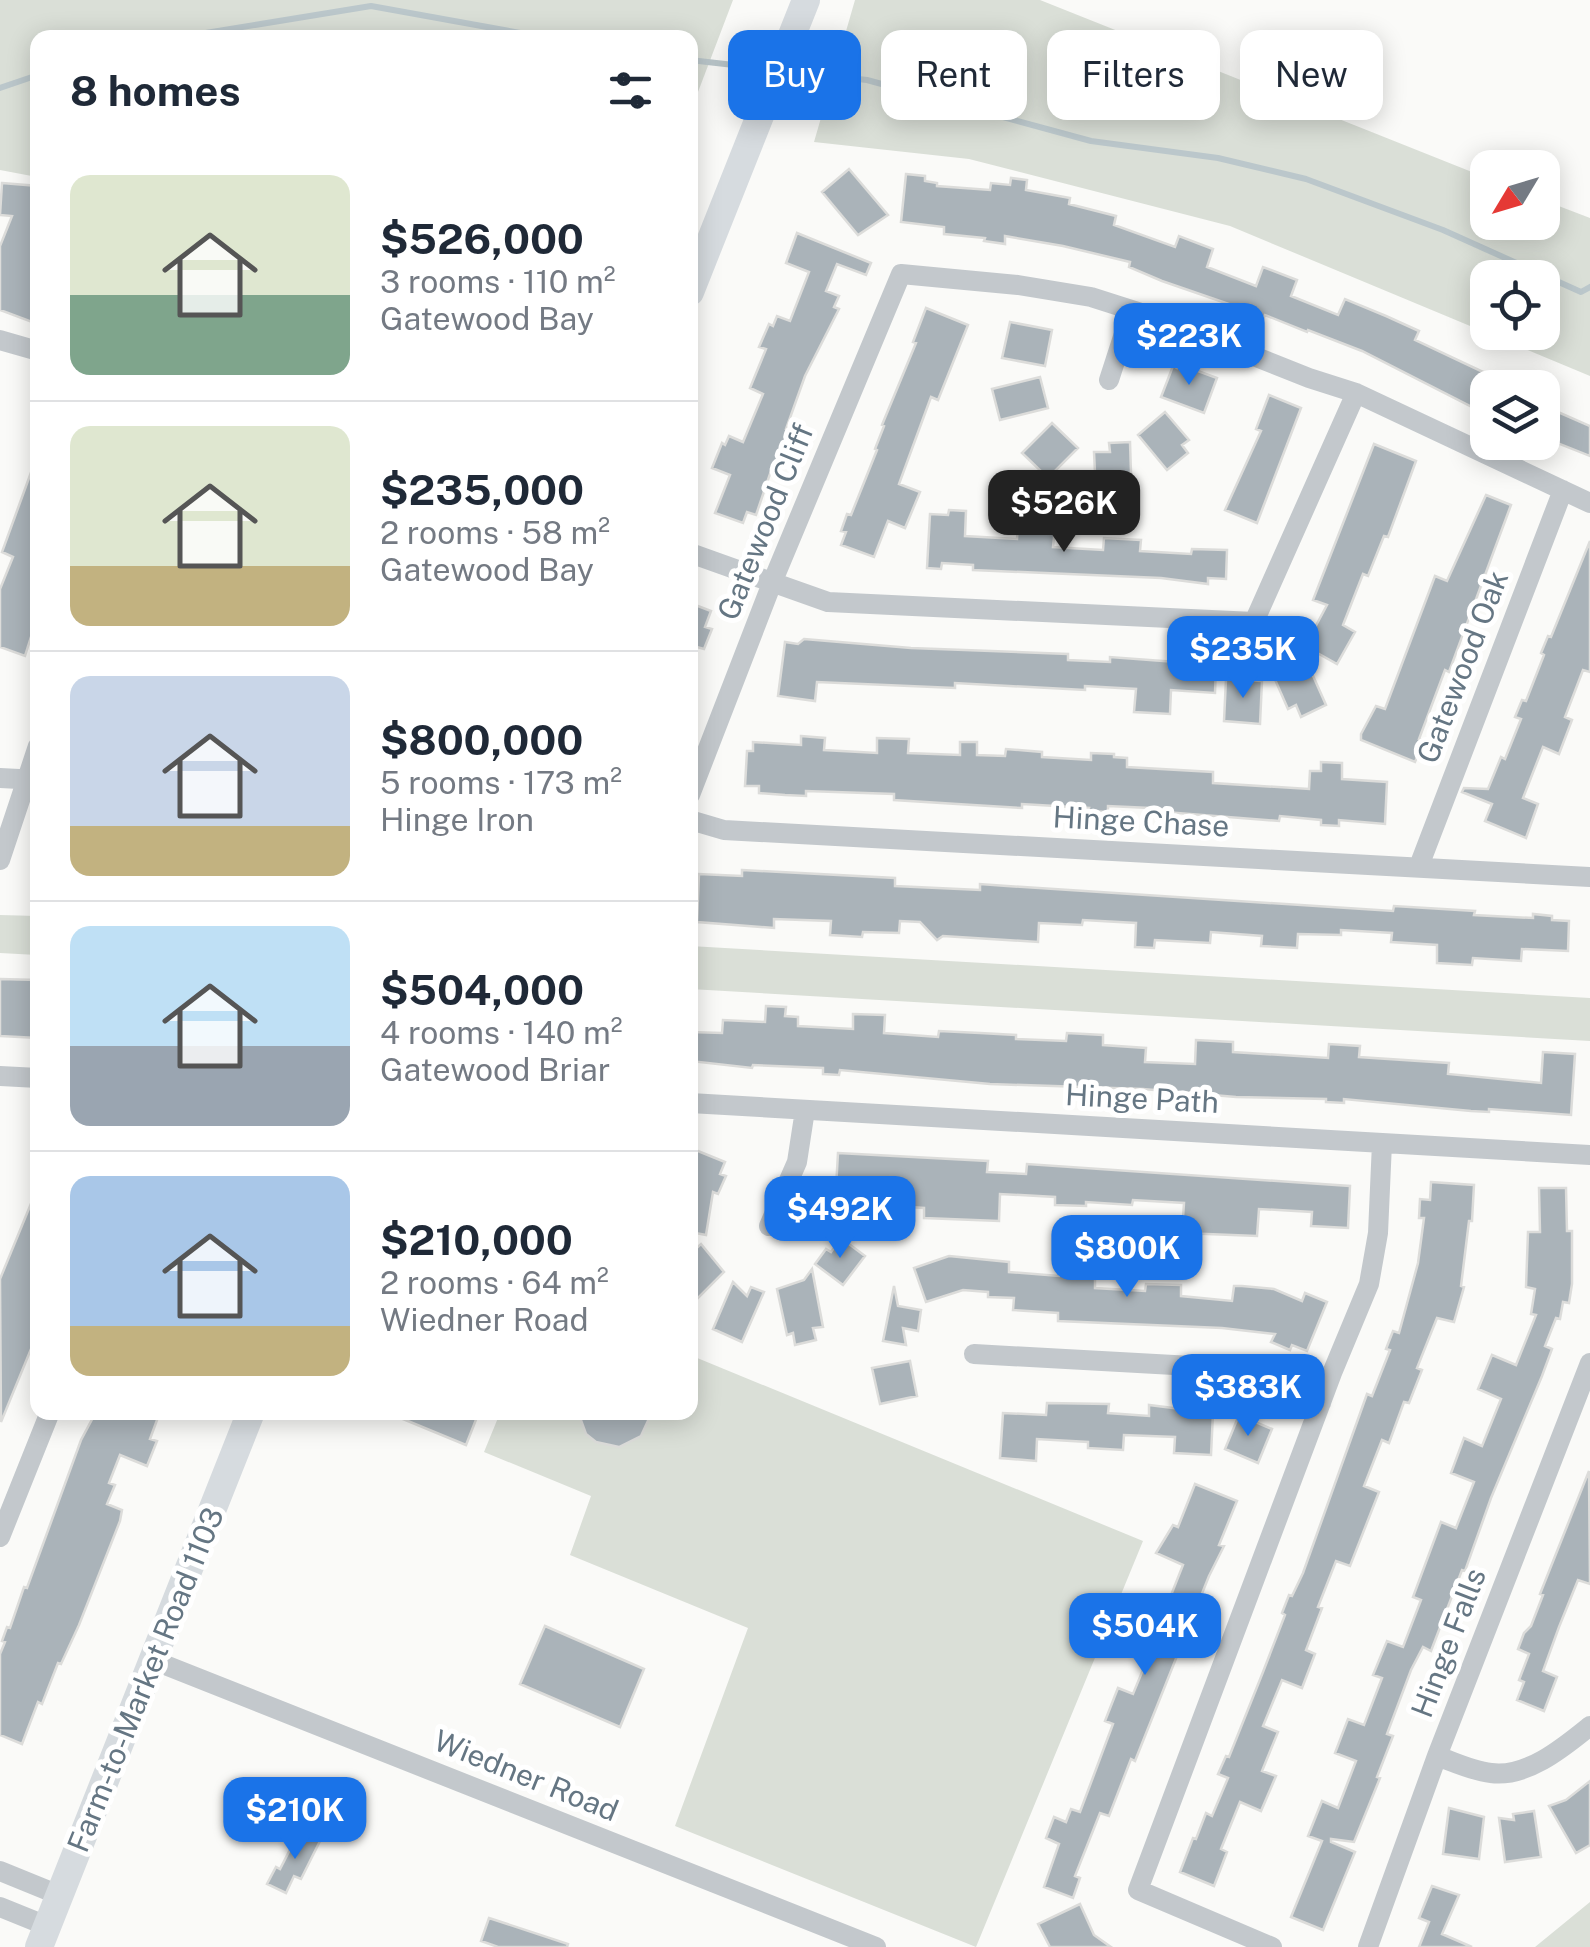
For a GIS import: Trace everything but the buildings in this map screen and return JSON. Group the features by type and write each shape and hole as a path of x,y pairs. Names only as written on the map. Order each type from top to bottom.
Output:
{"main road":[{"path":"698,272 806,0"},
{"name":"Farm-to-Market Road 1103","path":"43,1936 249,1420"}],"street":[{"name":"Gatewood Cliff","path":"698,774 772,583 901,274 1037,288 1092,298 1131,312"},
{"path":"1108,380 1131,312 1163,320 1356,393 1590,503"},
{"path":"0,340 30,348"},
{"path":"698,556 828,602 1254,622 1356,393"},
{"name":"Gatewood Oak","path":"1418,866 1563,490"},
{"path":"0,778 30,779"},
{"path":"0,860 30,786"},
{"name":"Hinge Chase","path":"698,822 724,830 1590,878"},
{"path":"0,1076 30,1078"},
{"name":"Hinge Path","path":"698,1103 1590,1155"},
{"path":"770,1226 797,1162 806,1110"},
{"path":"1272,1947 1138,1890 1369,1284 1378,1232 1382,1143"},
{"path":"974,1354 1210,1368 1244,1375 1321,1402"},
{"name":"Hinge Falls","path":"1368,1947 1437,1756 1590,1363"},
{"path":"0,1537 47,1420"},
{"name":"Wiedner Road","path":"155,1660 876,1947"},
{"path":"1437,1756 1495,1774 1525,1767 1558,1752 1590,1726"},
{"path":"0,1871 60,1895"},
{"path":"0,1907 43,1936"}],"shaded area":[{"path":"0,0 733,0 698,92 698,30 30,30 30,176 0,170"},
{"path":"855,0 1040,0 1115,30 1047,30 1047,120 1220,120 1220,72 1240,80 1240,120 1341,120 1470,171 1470,240 1560,240 1560,207 1590,218 1590,376 1528,350 1560,350 1560,260 1470,260 1470,326 1230,226 969,159 814,142 820,120 861,120 861,30 846,30"},
{"path":"0,915 30,916 30,955 0,953"},
{"path":"698,946 1590,998 1590,1041 698,989"},
{"path":"698,1358 1143,1541 976,1947 675,1826 748,1628 570,1555 591,1496 484,1452 497,1420 698,1420"},
{"path":"1590,1902 1590,1947 1535,1947"}],"waterway":[{"path":"224,30 371,6 504,30"},
{"path":"698,61 728,64"},
{"path":"0,88 30,78"},
{"path":"861,79 1091,141 1218,158 1306,179 1443,230 1581,292 1590,287"}]}
